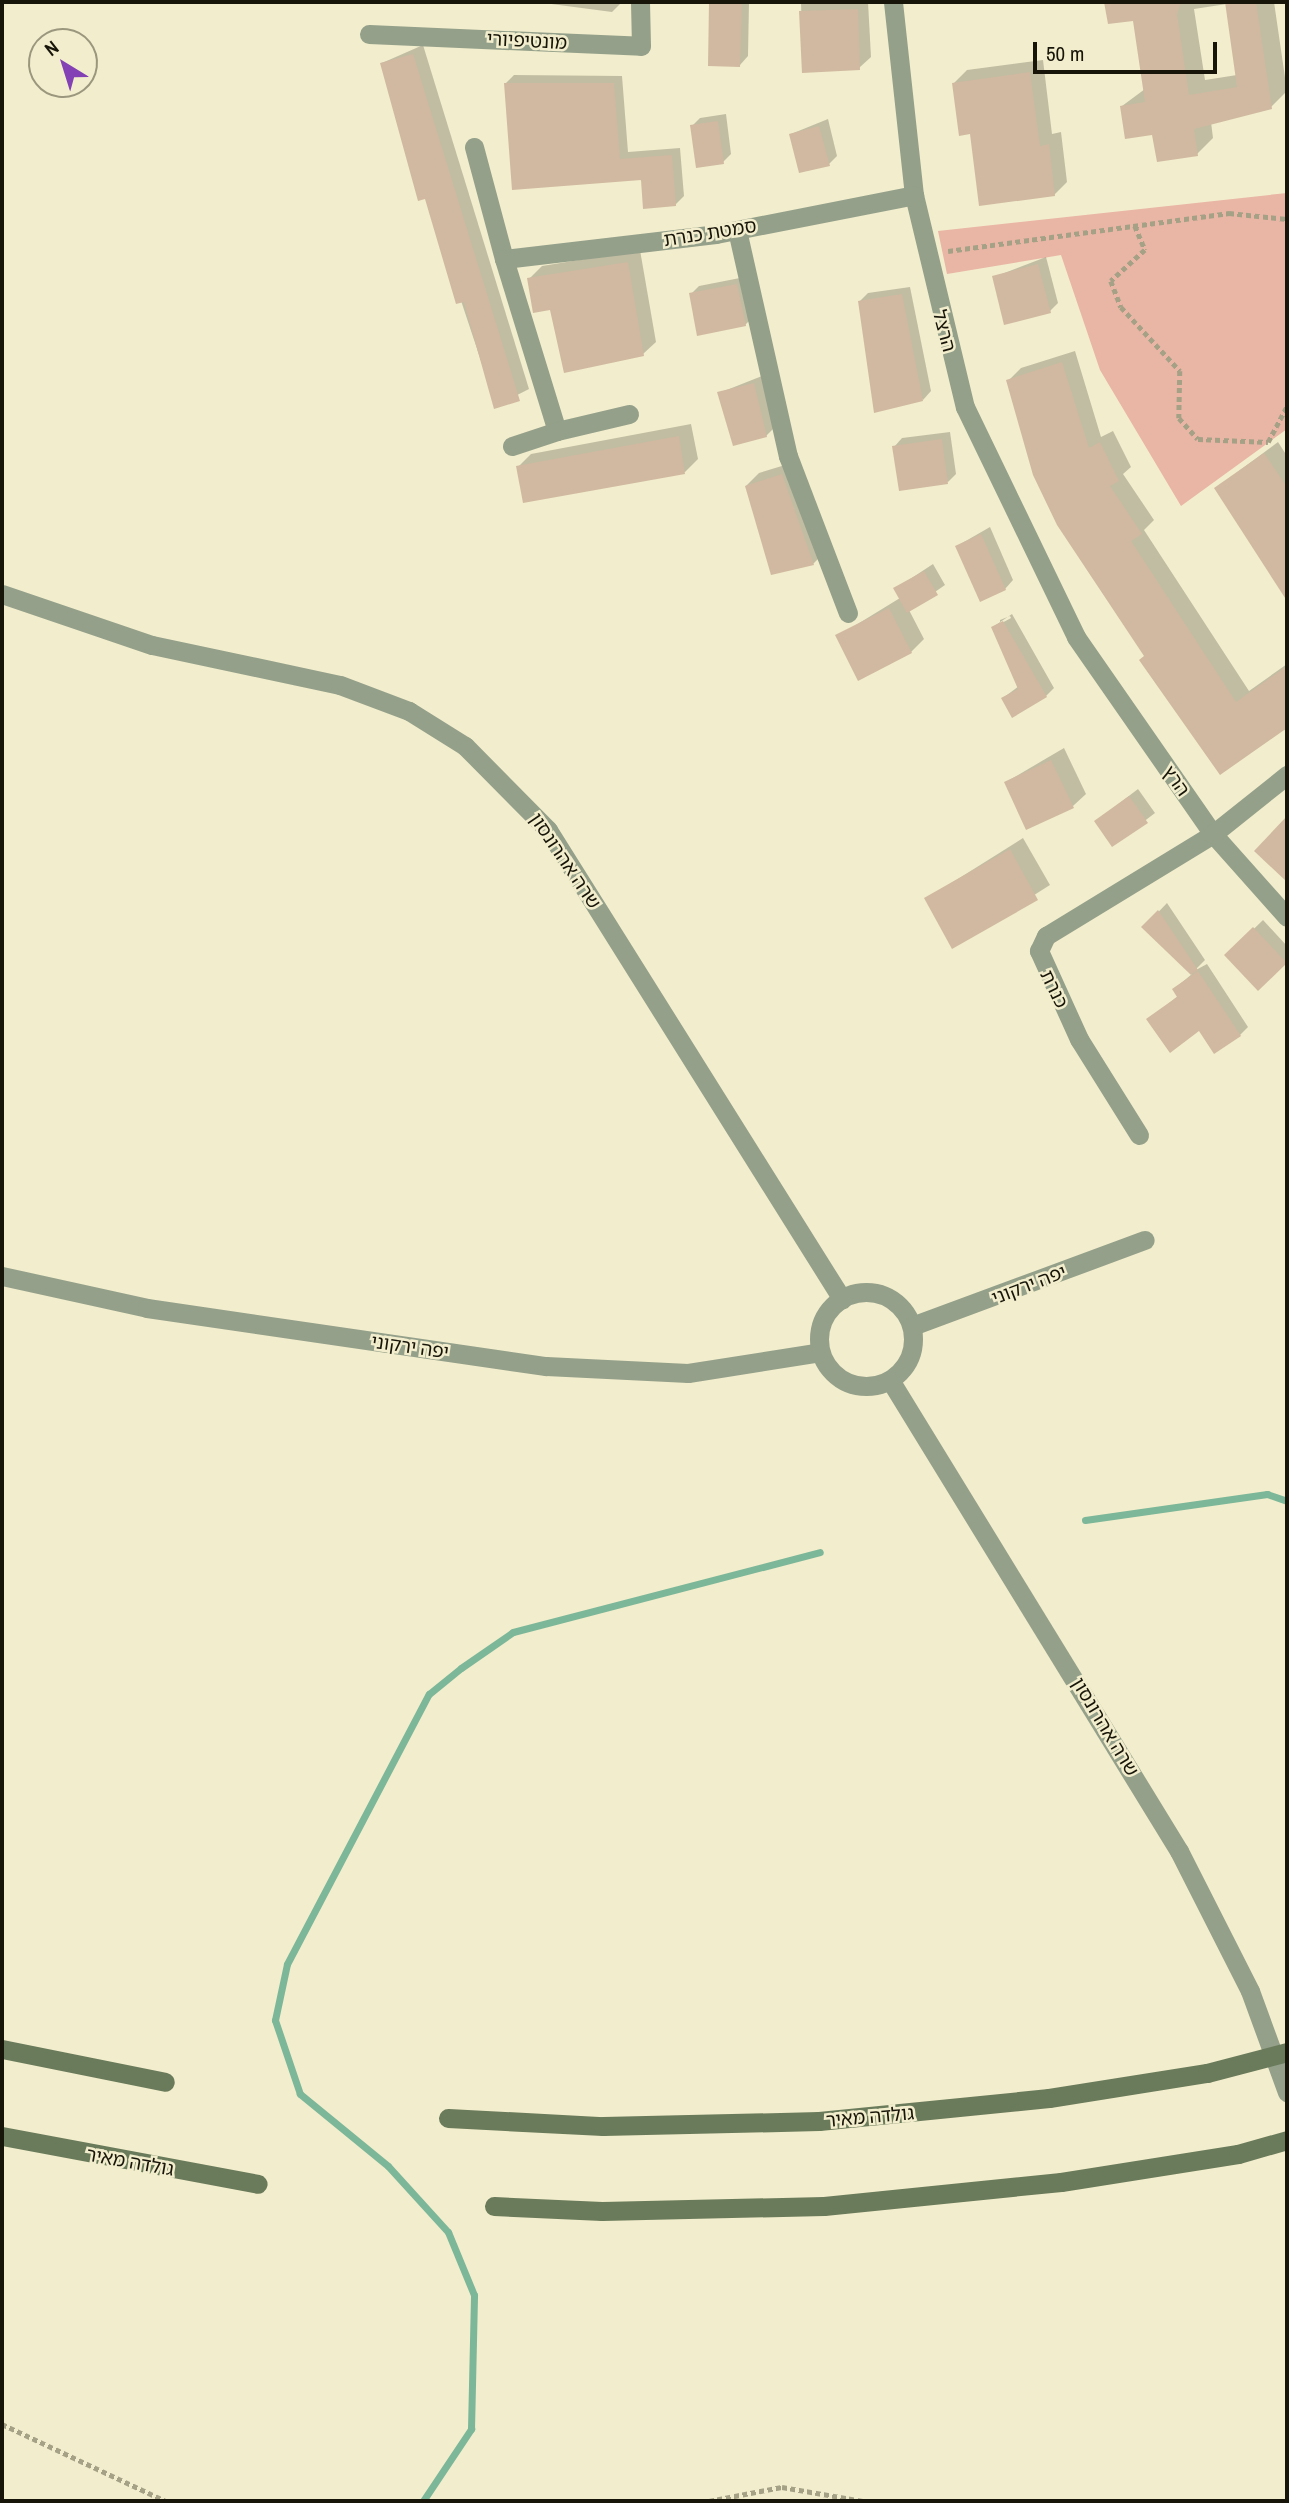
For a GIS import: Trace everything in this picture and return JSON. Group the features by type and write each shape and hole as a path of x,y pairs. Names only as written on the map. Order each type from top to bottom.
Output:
{"main road":[{"path":"2,2049 165,2082"},
{"name":"גולדה מאיר","path":"448,2119 603,2126 819,2121 1049,2098 1207,2073 1281,2054"},
{"name":"גולדה מאיר","path":"2,2136 258,2184"},
{"path":"494,2206 643,2211 824,2206 1061,2182 1287,2140"}],"street":[{"name":"מונטיפיורי","path":"369,34 641,46 640,2"},
{"name":"הרצל","path":"893,2 915,195 965,407 1076,637"},
{"path":"474,147 504,259 557,431"},
{"name":"סמטת כנרת","path":"504,259 737,230 915,195"},
{"path":"737,230 788,456 848,614"},
{"path":"512,446 557,431 629,414"},
{"name":"שרה אהרונסון","path":"2,594 152,645 340,685 409,711 503,779 548,830 842,1299"},
{"name":"הרץ","path":"1076,637 1213,834 1287,917"},
{"name":"כנרת","path":"1139,1135 1079,1039 1039,951 1046,936 1213,834 1287,775"},
{"name":"יפה ירקוני","path":"912,1325 1145,1240"},
{"name":"יפה ירקוני","path":"2,1276 147,1308 546,1367 688,1373 820,1352"},
{"path":"872,1292 890,1298 912,1325 907,1363 890,1380 860,1386 842,1380 820,1352 825,1315 842,1299 872,1292"},
{"name":"שרה אהרונסון","path":"890,1380 1179,1851 1281,2054 1287,2092"}],"path":[{"path":"927,254 1229,213 1287,219"},
{"path":"1135,226 1145,250 1111,281 1121,307 1180,371 1179,418 1198,439 1268,442 1285,407"},
{"path":"1285,407 1287,416"},
{"path":"2,2424 166,2501"},
{"path":"709,2501 782,2487 863,2501"}],"shaded area":[{"path":"1287,193 1287,429 1181,506 1100,370 1061,255 947,274 938,231"}],"building":[{"path":"709,2 742,2 740,67 708,66"},
{"path":"1104,2 1181,2 1177,14 1189,95 1237,87 1225,2 1256,2 1272,109 1194,129 1198,156 1157,162 1152,135 1125,139 1120,106 1145,102 1133,21 1108,24"},
{"path":"858,9 860,70 802,73 799,11"},
{"path":"413,54 520,401 494,409 464,302 456,304 425,199 418,201 380,63"},
{"path":"1030,72 1040,146 1049,144 1055,196 979,206 970,134 959,136 952,83"},
{"path":"504,83 614,83 620,159 672,155 676,206 643,209 641,180 512,190"},
{"path":"718,121 724,164 696,168 690,125"},
{"path":"819,126 830,166 799,173 789,134"},
{"path":"628,262 644,356 564,373 550,310 533,313 527,278"},
{"path":"1038,264 1051,313 1004,325 992,276"},
{"path":"737,284 746,326 697,336 689,293"},
{"path":"902,294 923,401 874,413 858,301"},
{"path":"1062,362 1089,448 1100,442 1119,481 1110,486 1142,534 1131,541 1236,702 1287,666 1287,728 1220,775 1139,660 1144,656 1057,525 1033,475 1006,380"},
{"path":"754,383 767,437 733,446 717,392"},
{"path":"679,436 685,474 523,503 516,466"},
{"path":"942,439 948,484 899,491 892,446"},
{"path":"1264,453 1287,487 1287,601 1214,488"},
{"path":"782,474 814,565 771,575 745,486"},
{"path":"981,534 1006,590 980,602 955,546"},
{"path":"924,571 938,595 907,613 893,588"},
{"path":"889,608 912,653 858,681 835,635"},
{"path":"1003,621 1047,697 1012,718 1001,698 1018,689 991,627"},
{"path":"1051,760 1074,808 1026,830 1004,782"},
{"path":"1129,796 1148,823 1112,847 1094,821"},
{"path":"1287,816 1287,882 1254,851"},
{"path":"1010,849 1038,900 952,949 924,898"},
{"path":"1158,910 1198,970 1191,975 1141,927"},
{"path":"1253,927 1287,963 1258,991 1224,955"},
{"path":"1198,971 1241,1036 1214,1054 1199,1031 1170,1053 1146,1019 1177,997 1172,989"}],"waterway":[{"path":"1085,1520 1267,1494 1287,1501"},
{"path":"423,2501 471,2429 474,2295 448,2232 388,2166 300,2094 275,2020 287,1964 429,1694 461,1668 513,1632 820,1552"}]}
